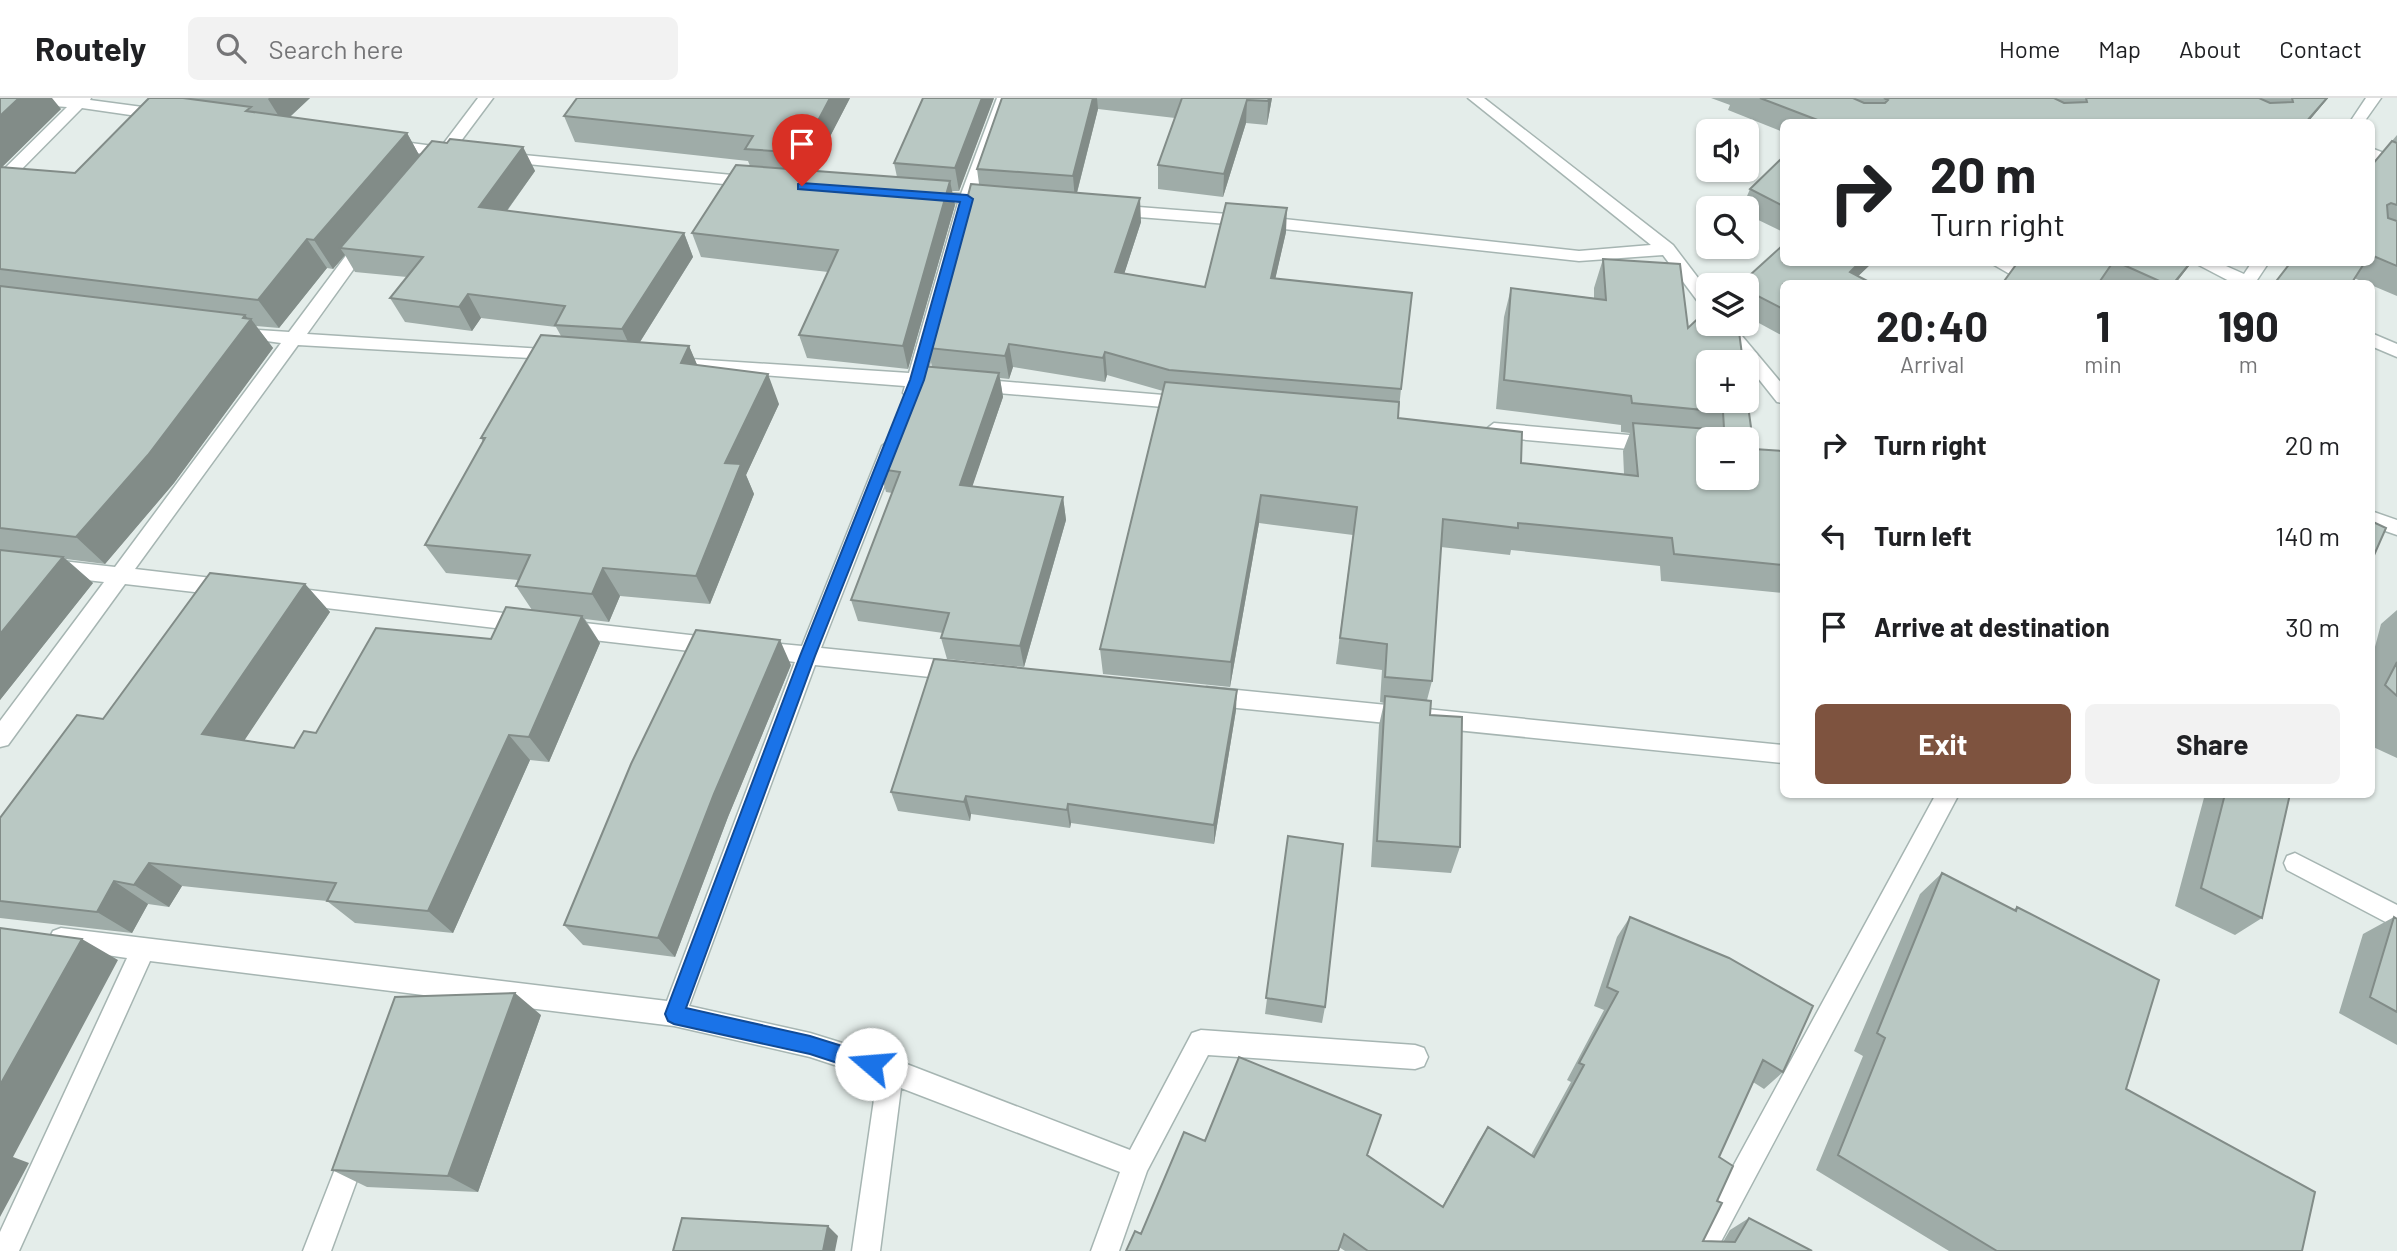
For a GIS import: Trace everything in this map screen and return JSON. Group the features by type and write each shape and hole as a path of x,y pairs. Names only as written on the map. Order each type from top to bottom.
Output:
{"street":[{"path":"0,98 81,101 187,118"},
{"path":"428,172 446,153 486,98"},
{"path":"674,1014 807,656 917,380 967,199 1004,98"},
{"path":"1475,98 1667,249 1696,287"},
{"path":"2359,119 2374,98"},
{"path":"0,182 81,101"},
{"path":"378,144 446,153 775,184"},
{"path":"2375,155 2397,163"},
{"path":"912,195 1007,202"},
{"path":"1103,209 1266,222 1579,256 1667,249"},
{"path":"0,738 118,574 375,229"},
{"path":"2005,266 2034,280"},
{"path":"2210,266 2241,280"},
{"path":"214,329 295,339 571,357"},
{"path":"1734,336 1780,393"},
{"path":"2375,341 2397,351"},
{"path":"654,363 917,380 1209,405"},
{"path":"1472,428 1696,448"},
{"path":"2375,520 2397,528"},
{"path":"0,562 807,656 986,674"},
{"path":"1192,694 1780,754"},
{"path":"1701,1251 1946,798"},
{"path":"2295,863 2397,917"},
{"path":"39,936 674,1014 810,1045 891,1070 1136,1165"},
{"path":"5,1251 143,950"},
{"path":"407,1009 417,984"},
{"path":"1105,1251 1136,1165 1201,1042 1415,1057"},
{"path":"866,1251 891,1070"},
{"path":"317,1251 365,1124"}],"building":[{"path":"0,98 19,98 0,116"},
{"path":"149,98 183,98 251,107 246,111 407,133 314,240 307,239 258,300 0,269 0,167 75,173"},
{"path":"577,98 830,98 801,153 745,149 753,136 564,116"},
{"path":"923,98 982,98 955,168 894,163"},
{"path":"1002,98 1093,98 1073,176 977,169"},
{"path":"1182,98 1269,98 1268,101 1247,100 1224,174 1158,165"},
{"path":"1760,98 1853,98 1864,103 1885,103 1888,100 1884,98 2054,98 2064,103 2087,102 2086,98 2259,98 2270,103 2293,102 2292,98 2327,98 2309,119 1815,119"},
{"path":"450,139 523,147 479,207 684,233 622,329 555,325 565,306 468,294 459,307 390,298 423,257 340,248 432,141 447,143"},
{"path":"2392,141 2397,143 2397,205 2387,205 2388,218 2397,221 2397,266 2375,257 2375,161"},
{"path":"1780,160 1780,204 1750,189"},
{"path":"736,165 950,181 903,346 799,335 838,250 692,233"},
{"path":"971,184 1140,198 1115,272 1205,287 1226,203 1287,208 1271,278 1412,293 1401,389 1169,370 1105,352 1103,358 1009,344 1005,356 928,348"},
{"path":"1780,248 1780,266 1856,266 1850,272 1865,280 1780,280 1780,307 1759,297 1759,273 1752,273"},
{"path":"1603,259 1680,264 1688,328 1696,320 1696,336 1740,336 1741,350 1696,350 1696,409 1632,403 1631,396 1504,380 1511,288 1606,300"},
{"path":"2015,266 2110,266 2101,280 2005,280"},
{"path":"2126,266 2188,266 2176,280 2157,280"},
{"path":"2288,266 2362,266 2354,280 2277,280"},
{"path":"0,286 245,315 243,318 251,319 148,455 76,537 0,528"},
{"path":"541,335 689,346 681,363 768,374 725,463 741,464 696,576 603,568 592,594 516,586 530,555 425,545 485,438 481,438"},
{"path":"921,366 999,373 960,485 1063,497 1020,646 941,638 949,613 851,600 900,472 880,469"},
{"path":"1165,382 1399,402 1398,418 1522,432 1521,463 1638,476 1633,423 1696,428 1696,490 1759,490 1759,449 1780,451 1780,565 1674,554 1672,538 1518,523 1518,528 1443,519 1432,681 1385,677 1387,644 1340,638 1357,507 1261,495 1231,662 1100,649"},
{"path":"1723,413 1749,413 1751,427 1724,427"},
{"path":"2375,523 2386,528 2375,553"},
{"path":"0,550 63,557 0,634"},
{"path":"210,573 305,584 202,734 294,748 304,731 316,733 376,628 491,639 506,607 582,616 529,737 509,735 428,911 327,901 336,883 149,863 134,885 114,881 97,912 0,901 0,818 77,715 103,719"},
{"path":"696,630 780,640 714,794 658,938 564,925 631,764"},
{"path":"934,659 1237,690 1214,825 1068,804 1067,810 966,796 964,802 891,792"},
{"path":"2397,662 2397,696 2385,685"},
{"path":"1385,696 1431,701 1430,715 1462,717 1460,847 1377,841"},
{"path":"2224,798 2289,798 2262,918 2201,888"},
{"path":"1288,836 1343,844 1325,1007 1266,998"},
{"path":"1942,873 2016,911 2017,907 2159,980 2126,1089 2315,1192 2302,1251 1997,1251 1838,1155 1885,1038 1877,1033"},
{"path":"1630,917 1729,958 1813,1006 1783,1072 1763,1060 1719,1157 1733,1166 1717,1201 1722,1203 1703,1241 1735,1242 1749,1218 1812,1251 1368,1251 1344,1234 1338,1251 1126,1251 1135,1231 1141,1234 1184,1132 1205,1141 1239,1057 1381,1115 1367,1155 1443,1207 1488,1127 1534,1157 1584,1065 1579,1063 1618,992 1607,987"},
{"path":"2394,917 2397,919 2397,1012 2370,997"},
{"path":"0,928 82,939 0,1085"},
{"path":"515,993 448,1176 332,1170 395,997"},
{"path":"682,1218 828,1226 823,1251 673,1251"}],"route":[{"path":"802,186 967,199 917,380 807,656 674,1014 810,1045 871,1064"}]}
